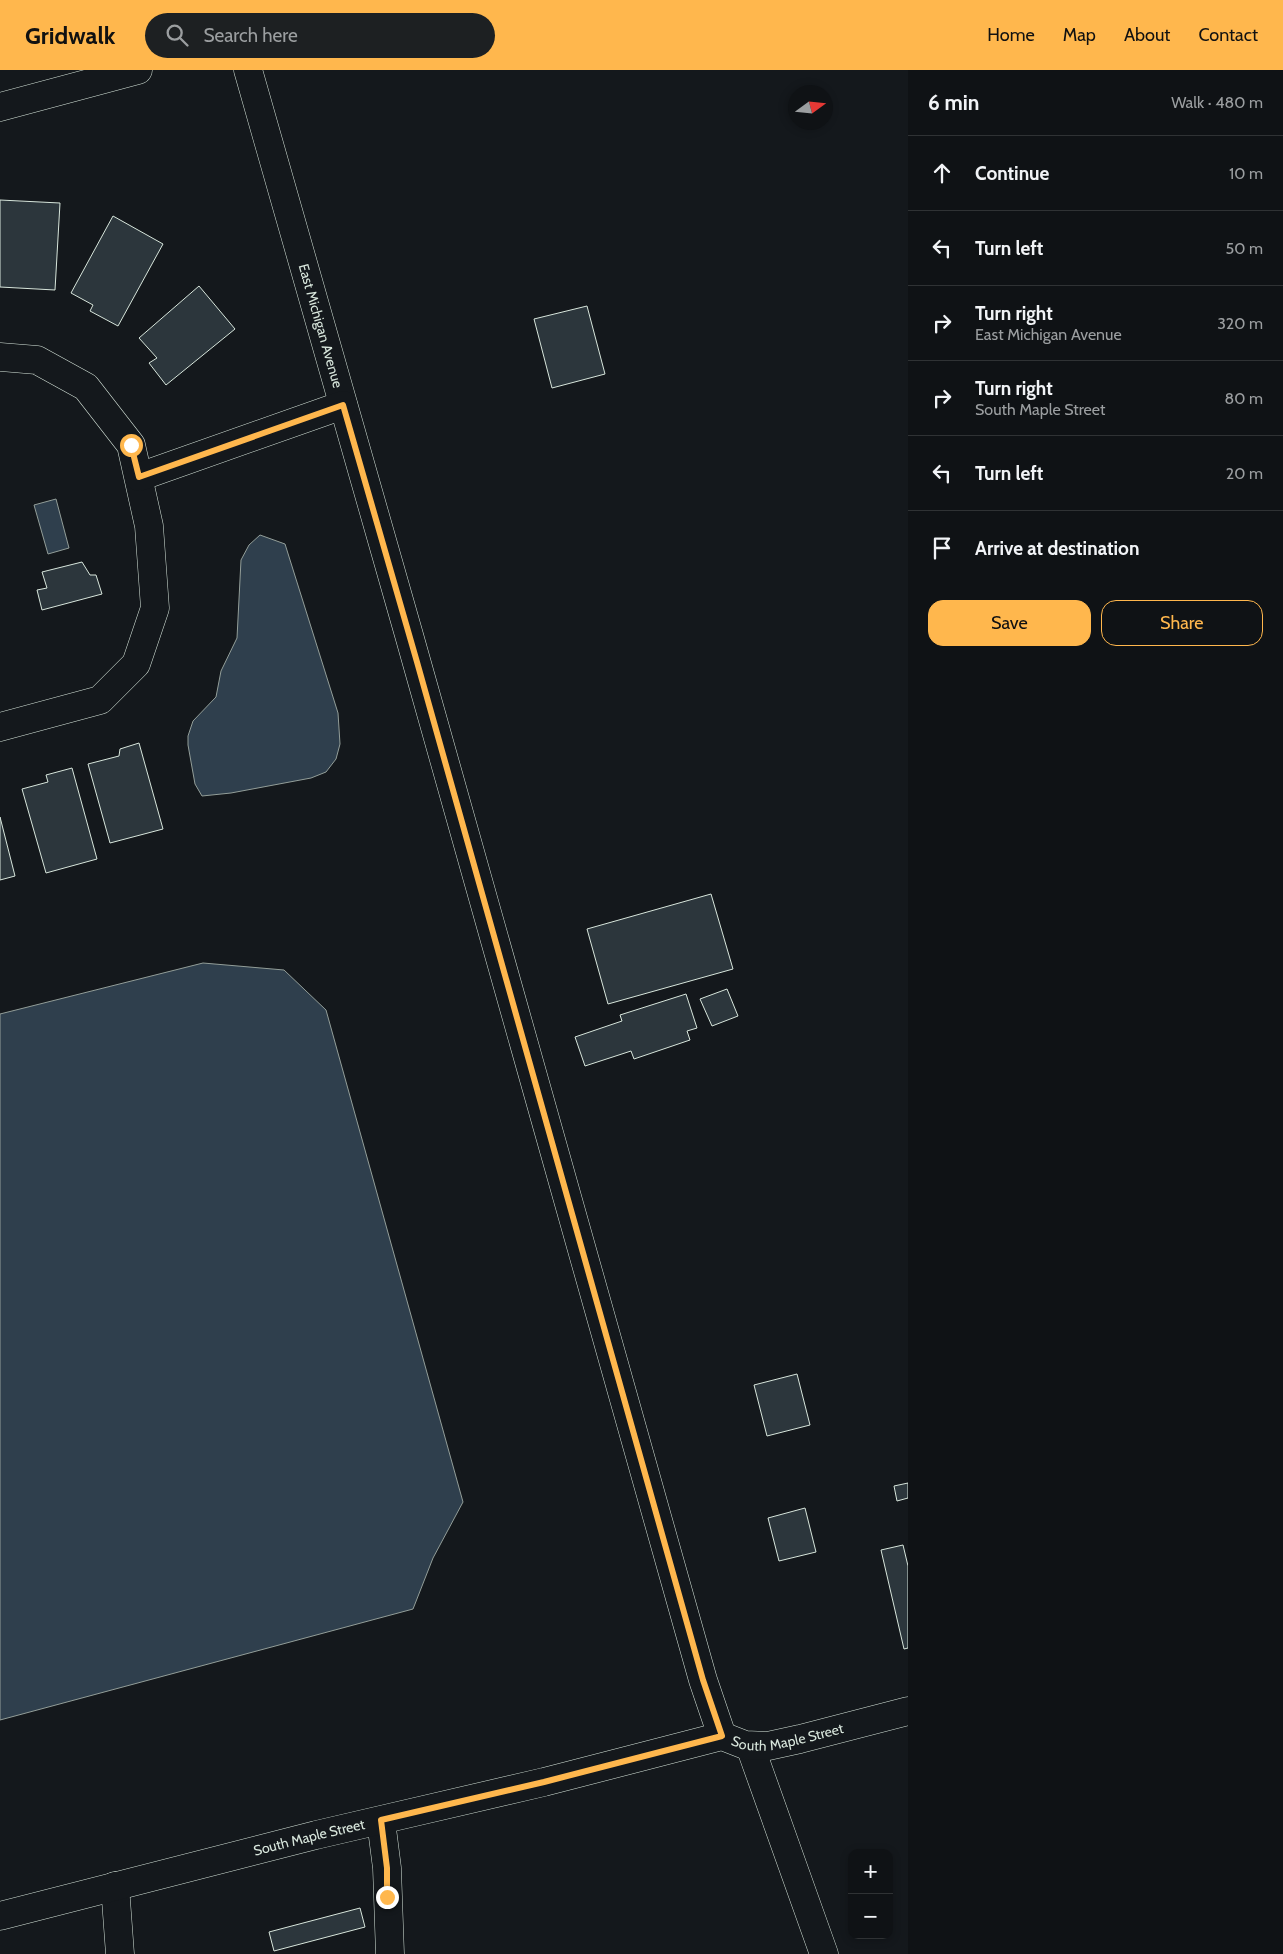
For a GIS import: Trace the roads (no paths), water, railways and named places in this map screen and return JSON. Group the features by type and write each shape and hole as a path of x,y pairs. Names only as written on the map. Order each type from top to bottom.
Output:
{"street":[{"path":"0,107 138,70"},
{"name":"East Michigan Avenue","path":"248,70 412,643 703,1680 722,1736"},
{"path":"0,357 37,360 86,387 131,445 149,526 155,608 136,664 100,700 0,727"},
{"path":"139,477 343,405"},
{"name":"South Maple Street","path":"0,1916 316,1835 544,1782 722,1736 750,1746 768,1746 908,1711"},
{"path":"750,1746 824,1954"},
{"path":"381,1820 387,1868 390,1954"},
{"path":"115,1886 120,1954"}],"water":[{"path":"56,499 69,548 48,554 34,505"},
{"path":"260,535 285,544 338,713 340,744 336,759 326,772 311,778 231,793 202,796 195,784 188,736 193,721 216,697 221,671 237,638 241,560 249,545"},
{"path":"203,963 284,970 326,1010 463,1502 433,1558 413,1609 0,1720 0,1014"}]}
